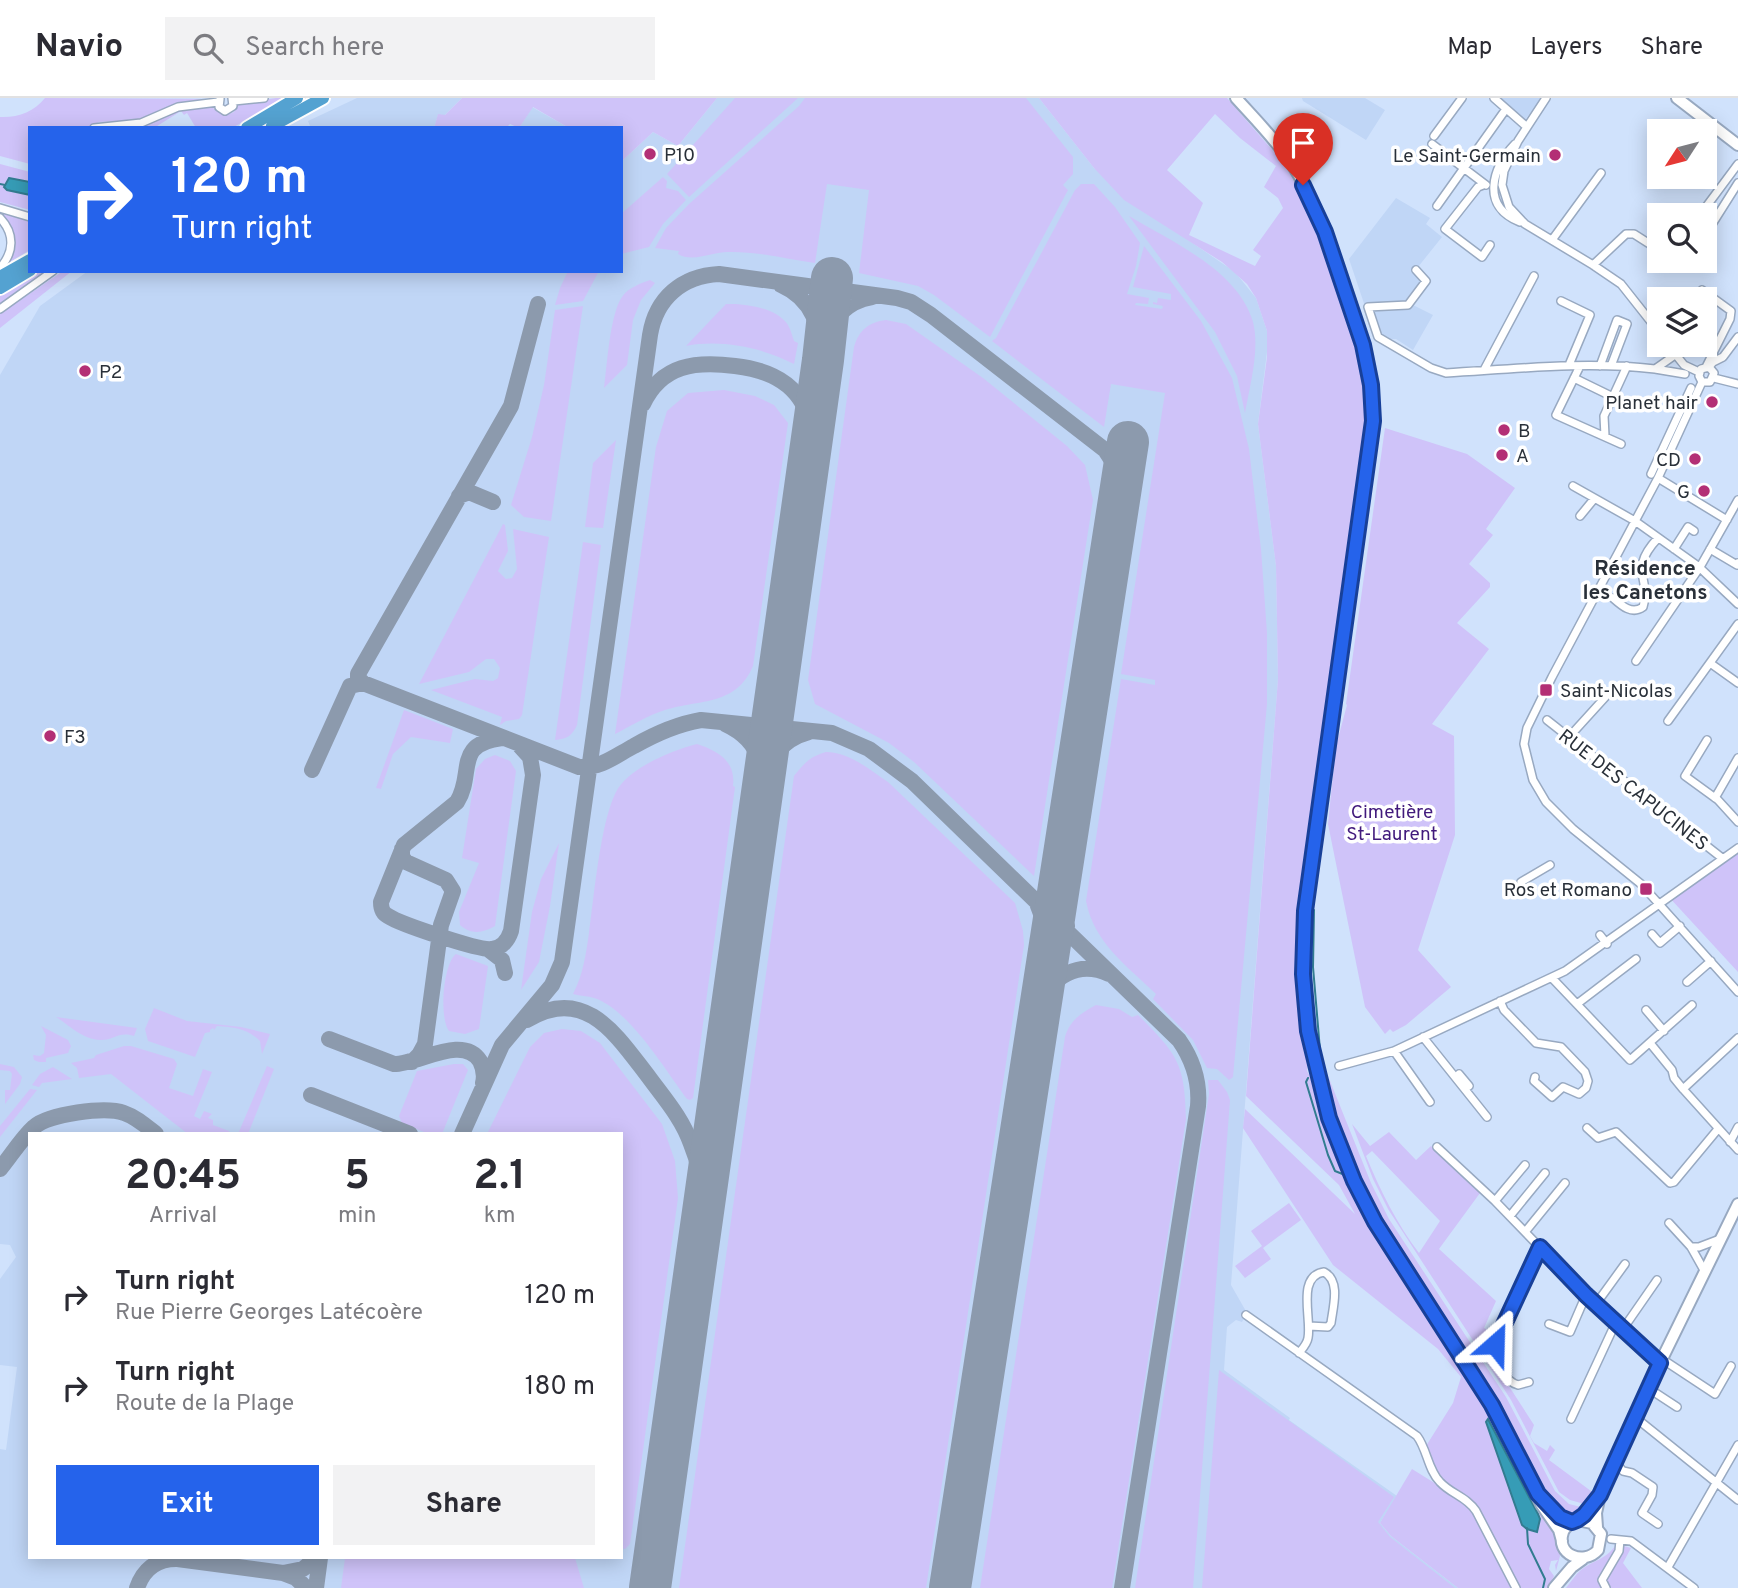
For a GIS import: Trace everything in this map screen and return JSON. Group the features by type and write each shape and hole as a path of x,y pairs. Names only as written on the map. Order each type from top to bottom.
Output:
{"highway":[{"path":"250,126 295,98"},
{"path":"273,126 317,98"},
{"path":"273,126 323,98"},
{"path":"0,277 28,261"},
{"path":"0,288 28,271"}],"street":[{"path":"113,126 141,123 178,107 219,100 221,109 228,111 233,106 233,99 264,98"},
{"path":"1236,98 1292,164 1308,195 1325,232 1357,328 1371,385 1372,433 1305,911 1305,998 1312,1054 1329,1118 1354,1181 1394,1253 1492,1405 1559,1530 1564,1546 1577,1558 1583,1559"},
{"path":"1462,98 1433,140 1483,185"},
{"path":"1494,98 1527,127"},
{"path":"1546,98 1518,141 1498,165 1493,185 1496,198 1503,211 1513,219 1552,240 1620,284 1647,313"},
{"path":"1677,98 1738,145"},
{"path":"1437,206 1506,109"},
{"path":"1518,141 1504,171 1502,185 1509,206 1525,224"},
{"path":"1709,203 1738,164"},
{"path":"1552,240 1601,173"},
{"path":"1717,216 1738,183"},
{"path":"1490,245 1482,257 1445,229 1478,187 1493,185"},
{"path":"0,208 28,215"},
{"path":"0,218 9,229 12,240 10,253 0,268"},
{"path":"1593,265 1626,234 1634,234 1647,242"},
{"path":"1416,270 1426,281 1408,305 1368,307 1378,337 1432,368 1446,373 1569,365 1628,366 1685,374"},
{"path":"0,309 50,273"},
{"path":"1484,370 1534,276"},
{"path":"1561,301 1590,315 1569,365"},
{"path":"1717,301 1731,312 1717,345"},
{"path":"1600,366 1617,320 1627,324 1611,366"},
{"path":"1705,369 1723,357 1738,337"},
{"path":"1655,369 1672,357"},
{"path":"1677,357 1684,365 1714,373 1714,378"},
{"path":"1655,476 1680,434 1702,382 1699,378 1711,357"},
{"path":"1580,366 1556,415 1621,444"},
{"path":"1605,436 1604,416 1628,366"},
{"path":"1702,382 1710,382 1714,378"},
{"path":"1714,378 1738,384"},
{"path":"1574,379 1613,397"},
{"path":"1691,388 1671,430 1635,522 1552,677 1525,734 1525,754 1536,788 1546,802 1573,829 1641,884 1738,992"},
{"path":"1671,430 1680,434"},
{"path":"1655,476 1727,520"},
{"path":"1573,486 1635,522 1700,567 1738,604"},
{"path":"1580,516 1594,499"},
{"path":"1636,662 1700,567 1735,511 1738,500"},
{"path":"1674,549 1688,527 1694,531"},
{"path":"1613,598 1626,609 1637,610 1643,607 1646,598 1641,568 1658,538"},
{"path":"1710,549 1737,565 1738,563"},
{"path":"1668,721 1738,624"},
{"path":"1710,663 1738,683"},
{"path":"1569,737 1609,692"},
{"name":"RUE DES CAPUCINES","path":"1547,720 1721,858"},
{"path":"1707,740 1685,776 1716,799 1738,822"},
{"path":"1716,799 1738,758"},
{"path":"1716,799 1723,791"},
{"path":"1339,1066 1394,1051 1578,964 1738,848"},
{"path":"1521,882 1550,865"},
{"path":"1652,934 1662,947 1679,926"},
{"path":"1600,935 1607,943"},
{"path":"1577,1004 1636,959"},
{"path":"1687,982 1711,961"},
{"path":"1552,978 1630,1060 1692,1005"},
{"path":"1500,1001 1504,1010 1536,1043 1561,1047 1585,1072 1588,1081 1586,1088 1579,1094 1563,1087 1552,1097 1534,1081 1535,1077"},
{"path":"1646,1010 1664,1031"},
{"path":"1425,1036 1469,1086"},
{"path":"1425,1036 1488,1117"},
{"path":"1683,1089 1738,1038"},
{"path":"1650,1044 1672,1070 1674,1078 1683,1089 1738,1150"},
{"path":"1394,1051 1430,1102"},
{"path":"1730,1142 1738,1127"},
{"path":"1587,1128 1598,1138 1616,1132 1670,1183 1674,1182 1718,1129"},
{"path":"1437,1147 1495,1201 1586,1295 1661,1361 1715,1394 1731,1366"},
{"path":"1495,1201 1525,1165"},
{"path":"1510,1216 1545,1173"},
{"path":"1525,1232 1564,1183"},
{"path":"1555,1586 1572,1567 1594,1554 1602,1536 1596,1513 1600,1495 1648,1388 1738,1204"},
{"path":"1669,1223 1691,1247 1705,1272"},
{"path":"1691,1247 1721,1239"},
{"path":"1529,1382 1518,1385 1509,1381 1496,1360 1494,1351 1540,1247"},
{"path":"1596,1304 1625,1264"},
{"path":"1299,1353 1308,1339 1308,1326 1309,1281 1313,1275 1324,1272 1331,1276 1335,1284 1331,1323 1328,1327 1308,1326"},
{"path":"1623,1329 1657,1280"},
{"path":"1549,1324 1570,1332 1586,1295"},
{"path":"1246,1315 1417,1436 1425,1448 1437,1479 1468,1501 1476,1511 1516,1588"},
{"path":"1571,1419 1616,1322"},
{"path":"1648,1388 1678,1407"},
{"path":"1636,1418 1738,1500"},
{"path":"1668,1567 1738,1445"},
{"path":"1615,1462 1623,1471 1632,1473 1653,1488 1642,1513 1658,1524"},
{"path":"1538,1494 1552,1512 1575,1521 1587,1520 1602,1536 1632,1541 1694,1588"},
{"path":"1555,1586 1564,1563 1563,1532 1584,1515 1600,1495"},
{"path":"1606,1588 1602,1580 1619,1551 1620,1540"}],"shaded area":[{"path":"357,98 462,98 445,115 438,115 435,126 310,126 308,121"},
{"path":"717,98 1039,98 1094,168 1235,272 1256,298 1267,331 1268,344 1258,424 1276,566 1278,679 1231,1285 1247,1313 1242,1322 1236,1320 1227,1327 1224,1370 1290,1418 1289,1420 1397,1496 1380,1523 1391,1536 1458,1588 0,1588 0,1449 6,1450 17,1367 0,1365 0,1279 16,1257 10,1245 0,1244 0,375 40,306 85,273 623,273 623,160 653,132 678,146"},
{"path":"1302,98 1365,98 1385,110 1366,140"},
{"path":"1498,98 1542,98 1524,121"},
{"path":"532,107 565,126 520,126"},
{"path":"9,178 28,182 28,195 7,190 4,187"},
{"path":"1396,198 1430,218 1426,224 1442,237 1418,267 1430,279 1411,304 1433,315 1413,350 1396,339 1376,339 1349,259"},
{"path":"1488,1419 1538,1514 1540,1519 1537,1532 1522,1525 1486,1422"}],"green space":[{"path":"45,98 214,99 177,103 139,120 99,122 92,126 28,126 28,163 0,156 0,117 25,113"},
{"path":"285,98 236,126 195,126 187,113 184,115 181,111 157,126 120,126 177,109 211,107 227,115 234,112 237,104"},
{"path":"462,98 717,98 678,146 653,132 623,160 623,126 566,126 533,107 520,126 435,126 438,114 445,115"},
{"path":"735,98 798,98 689,197 667,174"},
{"path":"805,98 1026,98 1073,157 1073,174 1063,185 1068,190 990,337 918,286 859,273 869,190 827,184 815,263 738,252 690,257 678,254 679,251 655,248 666,228 689,204"},
{"path":"1039,98 1227,98 1281,160 1296,184 1314,225 1358,352 1366,398 1366,439 1296,922 1296,981 1301,1033 1307,1071 1313,1082 1326,1129 1356,1199 1390,1258 1489,1410 1555,1532 1560,1556 1556,1571 1558,1560 1551,1561 1549,1569 1554,1576 1548,1588 1519,1588 1474,1503 1439,1478 1426,1446 1453,1403 1461,1377 1438,1349 1333,1265 1243,1128 1245,1109 1355,1214 1339,1185 1246,1096 1278,679 1276,566 1258,424 1267,357 1267,331 1256,298 1247,284 1222,262 1124,200 1094,168","holes":["1215,114 1276,166 1264,187 1278,198 1283,208 1253,250 1261,256 1255,266 1189,235 1203,203 1167,170"]},
{"path":"0,164 28,171 28,209 0,202"},
{"path":"663,177 667,181 666,188 678,191 686,200 663,224 649,247 623,254 623,212"},
{"path":"1081,184 1094,184 1115,207 1140,243 1127,294 1149,298 1148,304 1135,305 1162,309 1163,306 1153,302 1157,303 1158,298 1171,300 1171,294 1133,287 1144,246 1201,321 1232,378 1249,449 1261,549 1267,633 1267,704 1233,1077 1229,1080 1217,1069 1207,1068 1193,1040 1153,999 1156,994 1104,942 1090,916 1086,901 1121,679 1155,685 1155,680 1121,674 1165,393 1111,384 1104,427 992,341 1075,190"},
{"path":"0,211 28,219 28,251 8,263 15,240"},
{"path":"1129,216 1183,247 1219,272 1245,304 1253,322 1255,344 1254,367 1245,413 1237,376 1215,332"},
{"path":"35,273 45,273 0,304 0,294"},
{"path":"60,273 69,273 0,328 0,314"},
{"path":"567,273 598,273 583,301 555,305"},
{"path":"650,280 655,283 641,300 633,320 627,365 604,388 618,305 627,291"},
{"path":"726,304 760,308 783,319 794,341 798,343 794,364 769,353 742,346 686,346"},
{"path":"583,306 551,521 524,517 511,505 532,437 544,385 555,310"},
{"path":"886,320 906,324 983,378 1067,446 1085,465 1093,500 1034,876 914,762 889,743 815,704 808,680 854,347 866,328"},
{"path":"724,390 755,396 774,405 788,423 753,666 746,679 727,695 659,712 615,734 656,447 667,411 688,393"},
{"name":"Cimetière St-Laurent","path":"1385,428 1467,454 1515,488 1486,529 1493,535 1469,564 1490,583 1490,587 1457,623 1489,649 1432,724 1454,736 1455,835 1418,950 1451,987 1406,1025 1393,1032 1390,1029 1385,1034 1365,1007 1328,824 1336,746 1347,705"},
{"path":"616,440 603,528 585,527 593,463"},
{"path":"503,524 508,551 498,571 506,579 512,578 517,569 513,529 549,537 522,715 519,719 500,725 502,717 431,690 475,679 493,681 498,678 500,668 494,659 486,659 469,672 419,684"},
{"path":"583,542 601,545 577,725 569,736 555,740"},
{"path":"404,710 453,729 450,743 411,737 393,754 381,789 376,788"},
{"path":"697,744 724,758 732,770 735,787 693,1098 690,1100 646,1042 620,1014 594,998 573,994 585,957 599,857 613,799 619,787 634,772 677,750"},
{"path":"826,752 851,758 888,782 1015,903 1023,931 1024,945 926,1588 679,1588 794,776 808,761"},
{"path":"495,755 510,761 516,771 495,926 473,932 460,925 459,912 479,863 462,858 476,769 485,759"},
{"path":"559,843 539,962 521,990 532,912 541,879"},
{"path":"1738,848 1738,972 1668,896"},
{"path":"456,954 488,966 479,1029 465,1034 449,1031 444,1015 445,979"},
{"path":"1096,1005 1119,1009 1132,1017 1138,1015 1170,1050 1181,1072 1186,1119 1112,1588 980,1588 1065,1037 1077,1018"},
{"path":"154,1008 187,1021 241,1027 270,1034 262,1054 260,1041 251,1034 235,1028 217,1026 205,1033 195,1057 148,1041 145,1029"},
{"path":"56,1017 137,1028 134,1036 94,1039 82,1035"},
{"path":"41,1026 68,1040 71,1046 68,1053 46,1058 46,1062 34,1060 33,1055 40,1056 44,1053 46,1035"},
{"path":"562,1029 581,1031 600,1043 662,1124 675,1161 678,1198 630,1544 625,1549 623,1132 488,1132 530,1047 544,1033"},
{"path":"131,1046 174,1059 177,1064 169,1088 193,1096 203,1069 212,1072 194,1116 200,1119 204,1111 212,1114 208,1118 213,1120 213,1125 229,1132 185,1132 111,1074 79,1078 77,1068 71,1063 94,1058 96,1055"},
{"path":"0,1064 14,1067 22,1077 5,1104 5,1090 10,1090 12,1074 10,1071 0,1070"},
{"path":"454,1064 463,1064 468,1070 443,1132 424,1132 402,1123 399,1116 417,1071"},
{"path":"267,1066 274,1069 249,1132 239,1132"},
{"path":"53,1067 72,1079 42,1083 39,1087 32,1085 40,1074"},
{"path":"1326,1071 1371,1183 1389,1219 1506,1397 1555,1491 1569,1504 1585,1508 1577,1514 1562,1514 1543,1494 1501,1409 1370,1205 1336,1125 1321,1073"},
{"path":"1208,1080 1218,1080 1230,1100 1193,1588 1135,1588 1209,1094"},
{"path":"30,1089 37,1090 0,1137 0,1126"},
{"path":"1352,1124 1370,1146 1389,1132 1416,1160 1431,1146 1480,1193 1439,1249 1496,1301 1484,1328 1497,1336 1491,1357 1485,1359 1388,1209 1373,1179","holes":["1372,1151 1440,1221 1419,1253 1403,1230 1366,1156"]},
{"path":"1289,1203 1301,1220 1263,1248 1271,1259 1245,1278 1235,1266 1262,1246 1251,1231"},
{"path":"1492,1360 1534,1425 1530,1436 1534,1443 1547,1451 1550,1445 1555,1450 1549,1460 1595,1494 1588,1505 1570,1500 1559,1492 1511,1400 1486,1361"},
{"path":"1219,1370 1394,1497 1378,1522 1390,1537 1455,1588 1202,1588"},
{"path":"1412,1469 1465,1502 1472,1510 1514,1588 1458,1588 1391,1536 1380,1523"},
{"path":"1616,1544 1631,1548 1623,1563 1642,1588 1566,1588 1581,1570 1605,1556"},
{"path":"345,1559 575,1559 584,1588 341,1588"}],"waterway":[{"path":"0,184 5,185"},
{"path":"1314,910 1313,967 1321,1062"},
{"path":"1308,1078 1306,1082 1328,1155 1335,1171 1345,1175"},
{"path":"1527,1528 1528,1544 1545,1579 1543,1588"}],"taxiway":[{"path":"463,1132 502,1045 552,985 562,962 650,335 658,310 673,291 693,279 719,274 911,302 1105,450 1118,470 1120,498"},
{"path":"781,285 808,306 817,326 823,360"},
{"path":"824,344 835,319 847,307 872,297"},
{"path":"312,770 350,686 363,683 358,674 511,406 538,304"},
{"path":"643,404 660,380 682,368 707,364 755,370 774,376 797,395 807,415 810,451"},
{"path":"459,496 469,492 493,502"},
{"path":"363,683 579,767 608,761 658,734 701,720 832,733 869,749 912,781 1179,1040 1194,1071 1198,1106 1122,1588"},
{"path":"725,724 734,728 753,746 760,762 762,780"},
{"path":"761,789 767,769 776,753 790,740 809,732"},
{"path":"502,738 477,746 468,761 465,781 457,802 404,845 381,902 386,915 457,942 485,948 496,948 506,940 511,931 533,775 530,757 520,746"},
{"path":"402,849 402,857 406,862 446,880 453,891 441,925 425,1044 412,1062"},
{"path":"1059,890 1059,905 1067,926"},
{"path":"1038,906 1046,927 1048,956"},
{"path":"489,950 502,960 505,973"},
{"path":"1041,1006 1051,986 1067,974 1087,969 1109,974"},
{"path":"527,1020 548,1010 566,1008 583,1011 598,1020 624,1045 683,1126 699,1171 702,1190 701,1218"},
{"path":"329,1039 394,1064 440,1052 463,1050 472,1053 480,1061 484,1072 483,1083"},
{"path":"311,1095 405,1132"},
{"path":"30,1132 41,1122 52,1118 104,1110 124,1113 154,1132"},
{"path":"0,1169 28,1134"},
{"path":"137,1588 143,1576 156,1563 176,1559"},
{"path":"178,1559 283,1573 296,1578 306,1588"},
{"path":"283,1573 303,1569 315,1559"},
{"path":"316,1588 320,1559"}],"runway":[{"path":"650,1588 823,360 832,278"},
{"path":"950,1588 1128,442"}],"place":[{"name":"P10","path":"650,154"},
{"name":"Le Saint-Germain","path":"1555,155"},
{"name":"P2","path":"85,371"},
{"name":"Planet hair","path":"1712,402"},
{"name":"B","path":"1504,430"},
{"name":"A","path":"1502,455"},
{"name":"CD","path":"1695,459"},
{"name":"G","path":"1704,491"},
{"name":"Saint-Nicolas","path":"1546,690"},
{"name":"F3","path":"50,736"},
{"name":"Ros et Romano","path":"1646,889"}],"district":[{"name":"Résidence les Canetons","path":"1645,580"}],"route":[{"path":"1303,185 1325,232 1363,345 1371,385 1373,421 1305,911 1303,974 1312,1054 1341,1152 1375,1222 1475,1376 1546,1506 1560,1517 1572,1522 1577,1520 1600,1495 1660,1363 1586,1295 1540,1247 1495,1344"}]}
